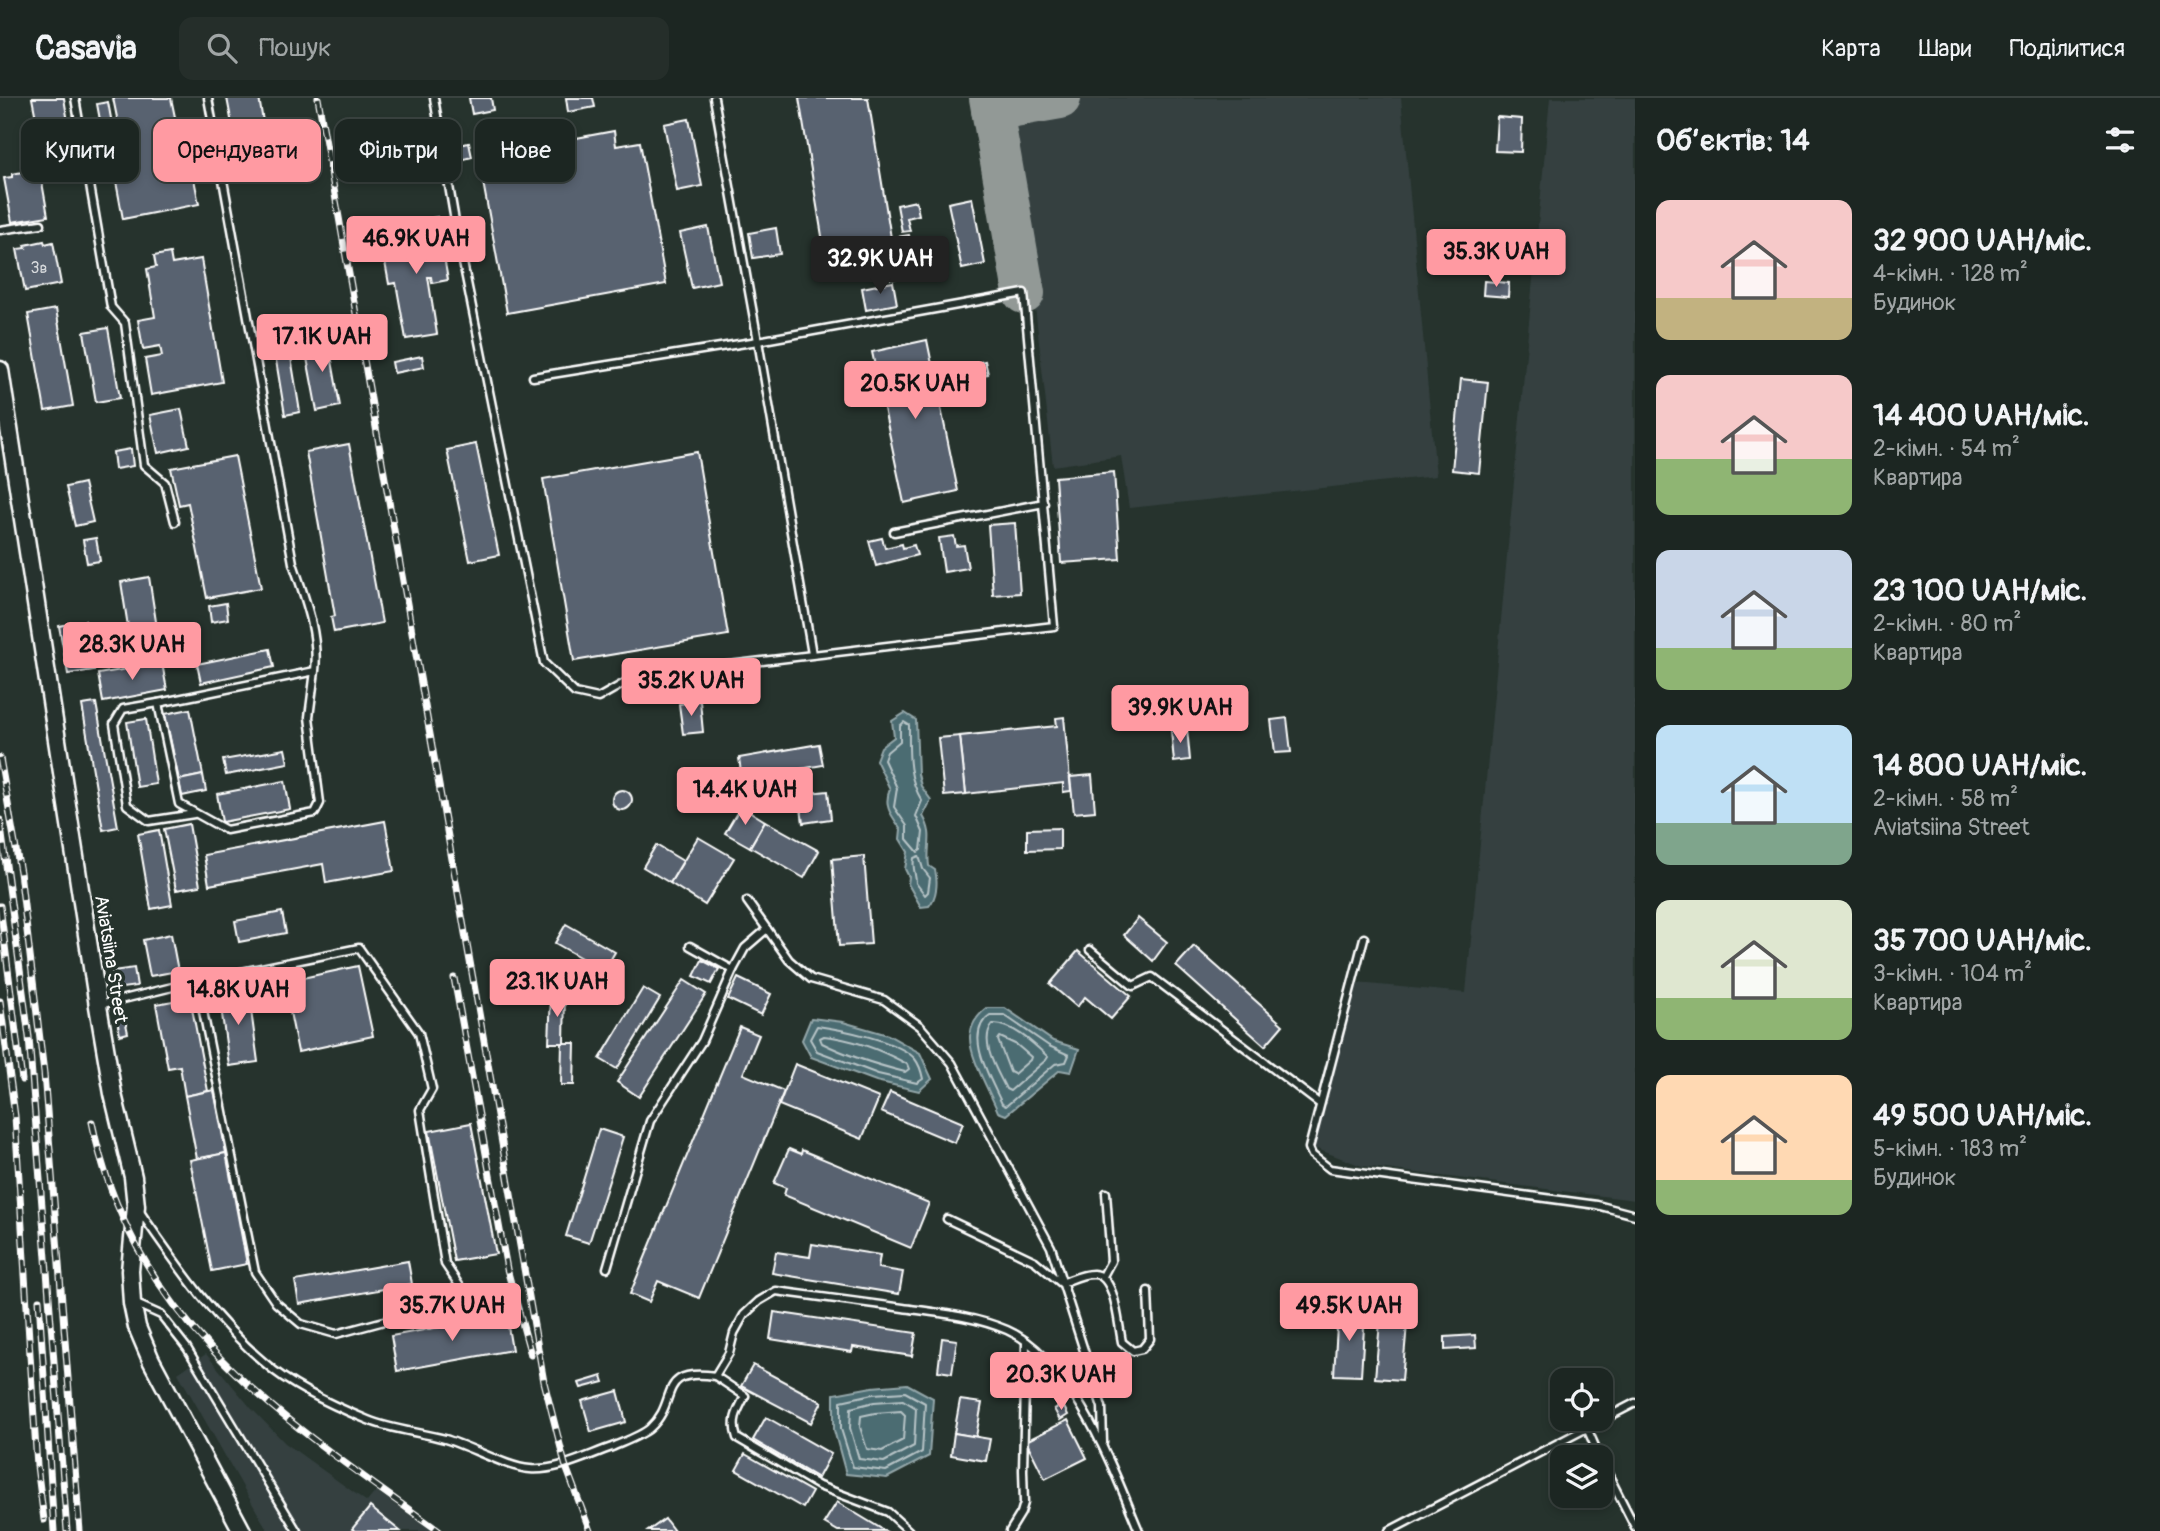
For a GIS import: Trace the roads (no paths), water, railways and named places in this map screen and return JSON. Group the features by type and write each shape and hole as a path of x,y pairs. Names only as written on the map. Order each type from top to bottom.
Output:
{"street":[{"name":"Aviatsiina Street","path":"0,370 98,1006 113,1094 133,1177 136,1206 130,1271 137,1327 151,1360 242,1531"}],"lane":[{"path":"75,98 111,307 125,323 145,466 165,483 175,522"},
{"path":"158,704 179,804 226,830 314,813 320,803 309,717 315,671 314,626 293,563 208,98"},
{"path":"434,98 457,233 544,663 575,693 598,698 637,676 1054,626 1024,293 758,341 533,377"},
{"path":"713,98 812,654"},
{"path":"0,230 41,224"},
{"path":"894,532 1044,503"},
{"path":"195,814 149,821 127,804 114,724 123,709 315,671"},
{"path":"747,901 789,960 811,979 884,1000 920,1026 952,1063 1051,1247 1102,1407 1103,1443"},
{"path":"607,1268 650,1121 702,1041 745,948 767,929"},
{"path":"1364,938 1309,1148 1312,1156 1331,1169 1597,1205 1635,1215"},
{"path":"690,946 733,970"},
{"path":"98,1006 197,981 359,948 419,1032 432,1089 420,1110 445,1264 461,1288 452,1303 336,1334 301,1324 276,1303 255,1272 197,981"},
{"path":"1090,950 1133,986 1152,978 1320,1104"},
{"path":"1103,1276 1111,1261 1106,1193"},
{"path":"136,1206 218,1319 267,1366 313,1394 371,1421 445,1439 530,1469 565,1464 649,1429 660,1413 671,1387 681,1377 695,1373 715,1376 745,1396 735,1415 733,1428 737,1438 820,1486 888,1512 909,1531"},
{"path":"947,1219 1035,1261 1061,1283"},
{"path":"1061,1283 1091,1273 1103,1276 1110,1285 1122,1342 1133,1351 1142,1349 1150,1339 1148,1291"},
{"path":"715,1376 729,1353 734,1333 744,1315 759,1301 776,1291 967,1317 1009,1331 1041,1353 1054,1368 1103,1443 1139,1531"},
{"path":"132,1303 160,1315 187,1348 297,1531"},
{"path":"1010,1531 1024,1503 1026,1343"},
{"path":"1613,1414 1635,1403"},
{"path":"1390,1531 1581,1431"},
{"path":"1613,1483 1635,1527"}],"water":[{"path":"905,713 916,720 918,774 921,786 931,800 923,816 929,830 928,858 929,866 935,870 936,889 929,906 921,907 908,884 909,877 905,869 908,852 900,839 901,829 889,810 887,800 890,789 876,760 881,747 894,737 892,721"},
{"path":"987,1008 1005,1008 1053,1041 1079,1049 1071,1072 1060,1070 1006,1115 998,1112 976,1064 971,1044 973,1024"},
{"path":"811,1018 843,1022 888,1035 920,1053 932,1079 919,1091 876,1081 811,1057 802,1040"},
{"path":"907,1384 933,1398 929,1456 887,1478 846,1474 834,1430 834,1394"}],"railway":[{"path":"318,98 544,1382 565,1464 590,1531"},
{"path":"0,758 20,872 44,1073 80,1531"},
{"path":"0,820 29,1037 67,1531"},
{"path":"0,906 22,1080"},
{"path":"454,978 507,1269 531,1355"},
{"path":"0,1001 15,1116 37,1466 44,1520"},
{"path":"92,1122 113,1193 142,1256 179,1311 222,1360 271,1405 324,1448 439,1531"},
{"path":"39,1300 54,1531"}]}
